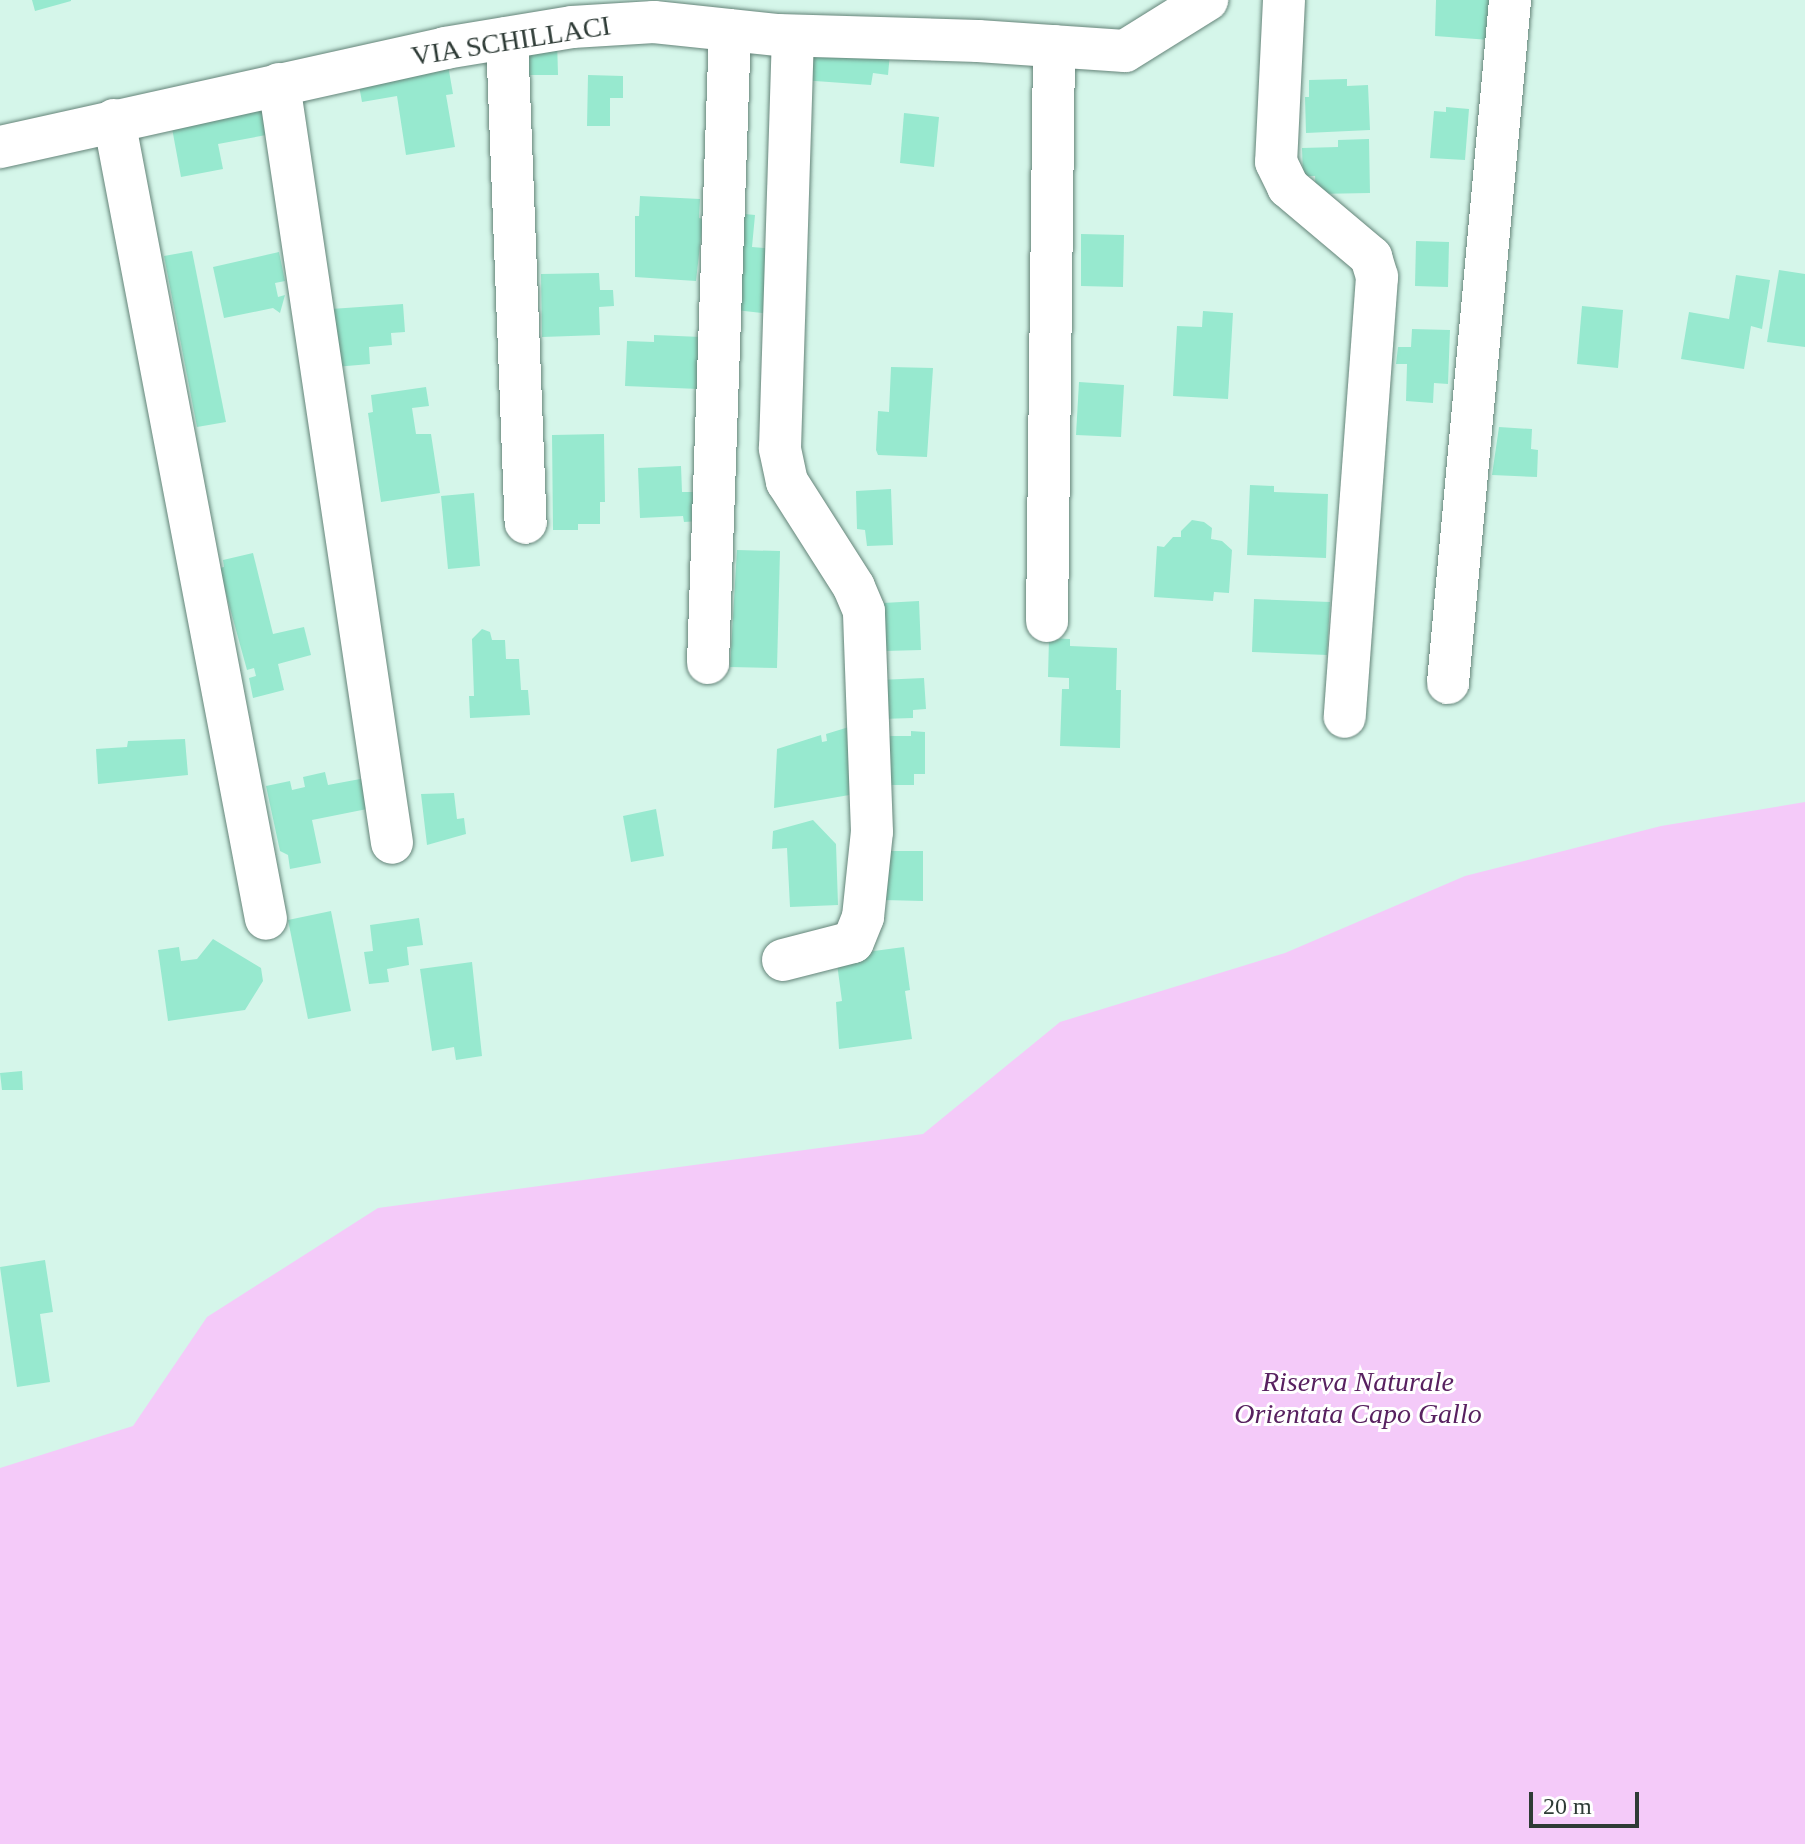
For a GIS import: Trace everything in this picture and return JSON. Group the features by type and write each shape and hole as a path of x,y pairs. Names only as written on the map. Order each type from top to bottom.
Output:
{"street":[{"name":"VIA SCHILLACI","path":"0,147 279,84 572,27 654,22 793,36 1125,51 1207,0"},
{"path":"1284,0 1276,162 1288,187 1371,257 1377,277 1345,717"},
{"path":"1448,683 1510,0"},
{"path":"708,663 730,30"},
{"path":"783,960 853,942 863,917 872,832 864,611 854,587 787,482 780,448 793,36"},
{"path":"507,38 526,523"},
{"path":"1047,621 1054,46"},
{"path":"279,84 392,843"},
{"path":"114,120 266,919"}],"green space":[{"name":"Riserva Naturale Orientata Capo Gallo","path":"1805,802 1805,1844 0,1844 0,1468 133,1426 207,1317 378,1208 923,1134 1060,1022 1285,953 1465,876 1661,826"}],"building":[{"path":"32,0 71,0 71,1 35,11"},
{"path":"1436,0 1493,0 1490,40 1435,36"},
{"path":"533,40 557,40 558,75 517,75"},
{"path":"811,46 890,53 888,75 873,73 871,85 801,80"},
{"path":"447,59 453,94 446,95 455,147 406,155 397,96 362,102 357,75"},
{"path":"588,75 623,76 623,98 610,98 610,126 587,126"},
{"path":"1347,79 1347,86 1368,85 1370,130 1306,133 1305,97 1309,97 1309,80"},
{"path":"264,94 277,133 218,144 223,169 181,177 169,112"},
{"path":"1446,107 1469,109 1465,160 1430,158 1434,111 1446,112"},
{"path":"904,113 939,117 934,167 900,163"},
{"path":"1369,139 1370,193 1316,194 1315,176 1303,176 1302,148 1338,147 1338,140"},
{"path":"640,196 700,199 699,218 703,219 696,281 635,277 635,216 639,216"},
{"path":"735,213 755,215 752,247 776,249 771,314 727,309"},
{"path":"1081,234 1124,235 1123,287 1081,286"},
{"path":"1416,241 1449,242 1448,287 1415,286"},
{"path":"192,251 226,422 197,427 164,256"},
{"path":"279,252 285,281 275,283 278,297 285,295 280,313 273,308 224,318 213,267"},
{"path":"1779,270 1805,274 1805,347 1767,342"},
{"path":"599,273 600,290 613,290 614,306 599,307 600,335 542,337 541,274"},
{"path":"1736,275 1770,280 1762,329 1751,326 1744,369 1681,359 1689,312 1729,319"},
{"path":"403,304 405,332 391,333 392,345 369,347 370,364 335,367 331,309"},
{"path":"1582,306 1623,310 1618,368 1577,364"},
{"path":"1203,311 1233,313 1228,399 1173,396 1177,326 1202,327"},
{"path":"1412,329 1450,330 1448,384 1434,383 1433,403 1406,401 1407,364 1396,364 1398,347 1411,347"},
{"path":"654,335 701,337 699,389 625,386 627,341 654,342"},
{"path":"891,367 933,368 927,457 878,455 876,450 878,411 889,412"},
{"path":"1079,382 1124,385 1121,437 1076,435"},
{"path":"426,387 429,406 412,408 416,434 431,434 440,493 381,502 368,413 373,412 371,395"},
{"path":"1499,427 1532,429 1531,449 1538,450 1537,477 1492,475"},
{"path":"604,434 605,502 600,502 600,524 578,524 578,530 553,530 552,435"},
{"path":"681,466 682,492 698,492 700,521 684,522 683,516 640,518 638,468"},
{"path":"1250,485 1274,486 1274,492 1328,494 1326,558 1247,555"},
{"path":"891,489 893,545 867,546 865,530 857,529 856,491"},
{"path":"474,493 480,566 448,569 441,496"},
{"path":"1192,520 1204,522 1212,528 1211,539 1222,541 1232,550 1229,593 1214,592 1213,601 1154,597 1157,546 1164,547 1173,537 1181,537 1181,531"},
{"path":"737,550 780,551 777,668 730,667"},
{"path":"253,553 273,634 304,627 311,655 278,664 284,690 253,698 249,678 256,676 254,668 247,670 219,568 224,567 223,560"},
{"path":"1254,599 1330,602 1327,655 1252,652"},
{"path":"919,601 921,650 885,651 883,603"},
{"path":"482,629 490,632 492,640 505,640 506,659 519,659 521,690 528,690 530,715 470,718 469,696 474,696 472,639"},
{"path":"1049,638 1070,639 1070,646 1117,648 1116,690 1121,690 1120,748 1060,746 1062,689 1069,689 1069,678 1048,677"},
{"path":"924,678 926,709 913,710 913,718 880,719 879,680"},
{"path":"862,723 855,794 774,808 777,749 821,735 822,742 827,741 826,734"},
{"path":"911,731 925,732 925,774 914,774 914,785 888,785 880,736 911,736"},
{"path":"185,739 188,775 98,784 96,749 127,747 128,741"},
{"path":"325,772 328,785 371,777 377,807 312,820 321,863 290,869 288,855 280,851 266,786 290,781 292,790 305,787 303,777"},
{"path":"454,793 457,819 464,818 466,834 427,845 421,794"},
{"path":"656,809 664,856 631,862 623,816"},
{"path":"813,820 836,844 838,905 790,907 787,848 772,849 773,831"},
{"path":"885,851 923,851 923,901 884,900"},
{"path":"331,911 351,1011 308,1019 288,920"},
{"path":"419,918 423,945 407,947 409,965 387,969 389,982 369,984 364,952 373,951 370,925"},
{"path":"213,939 261,968 263,981 245,1010 168,1021 158,950 179,947 181,961 197,959"},
{"path":"904,947 910,990 905,991 912,1039 839,1049 836,1002 842,1001 836,956"},
{"path":"472,962 482,1056 456,1060 454,1047 432,1051 420,969"},
{"path":"22,1071 23,1090 2,1090 0,1073"},
{"path":"45,1260 53,1312 40,1314 50,1382 17,1387 0,1267"}]}
